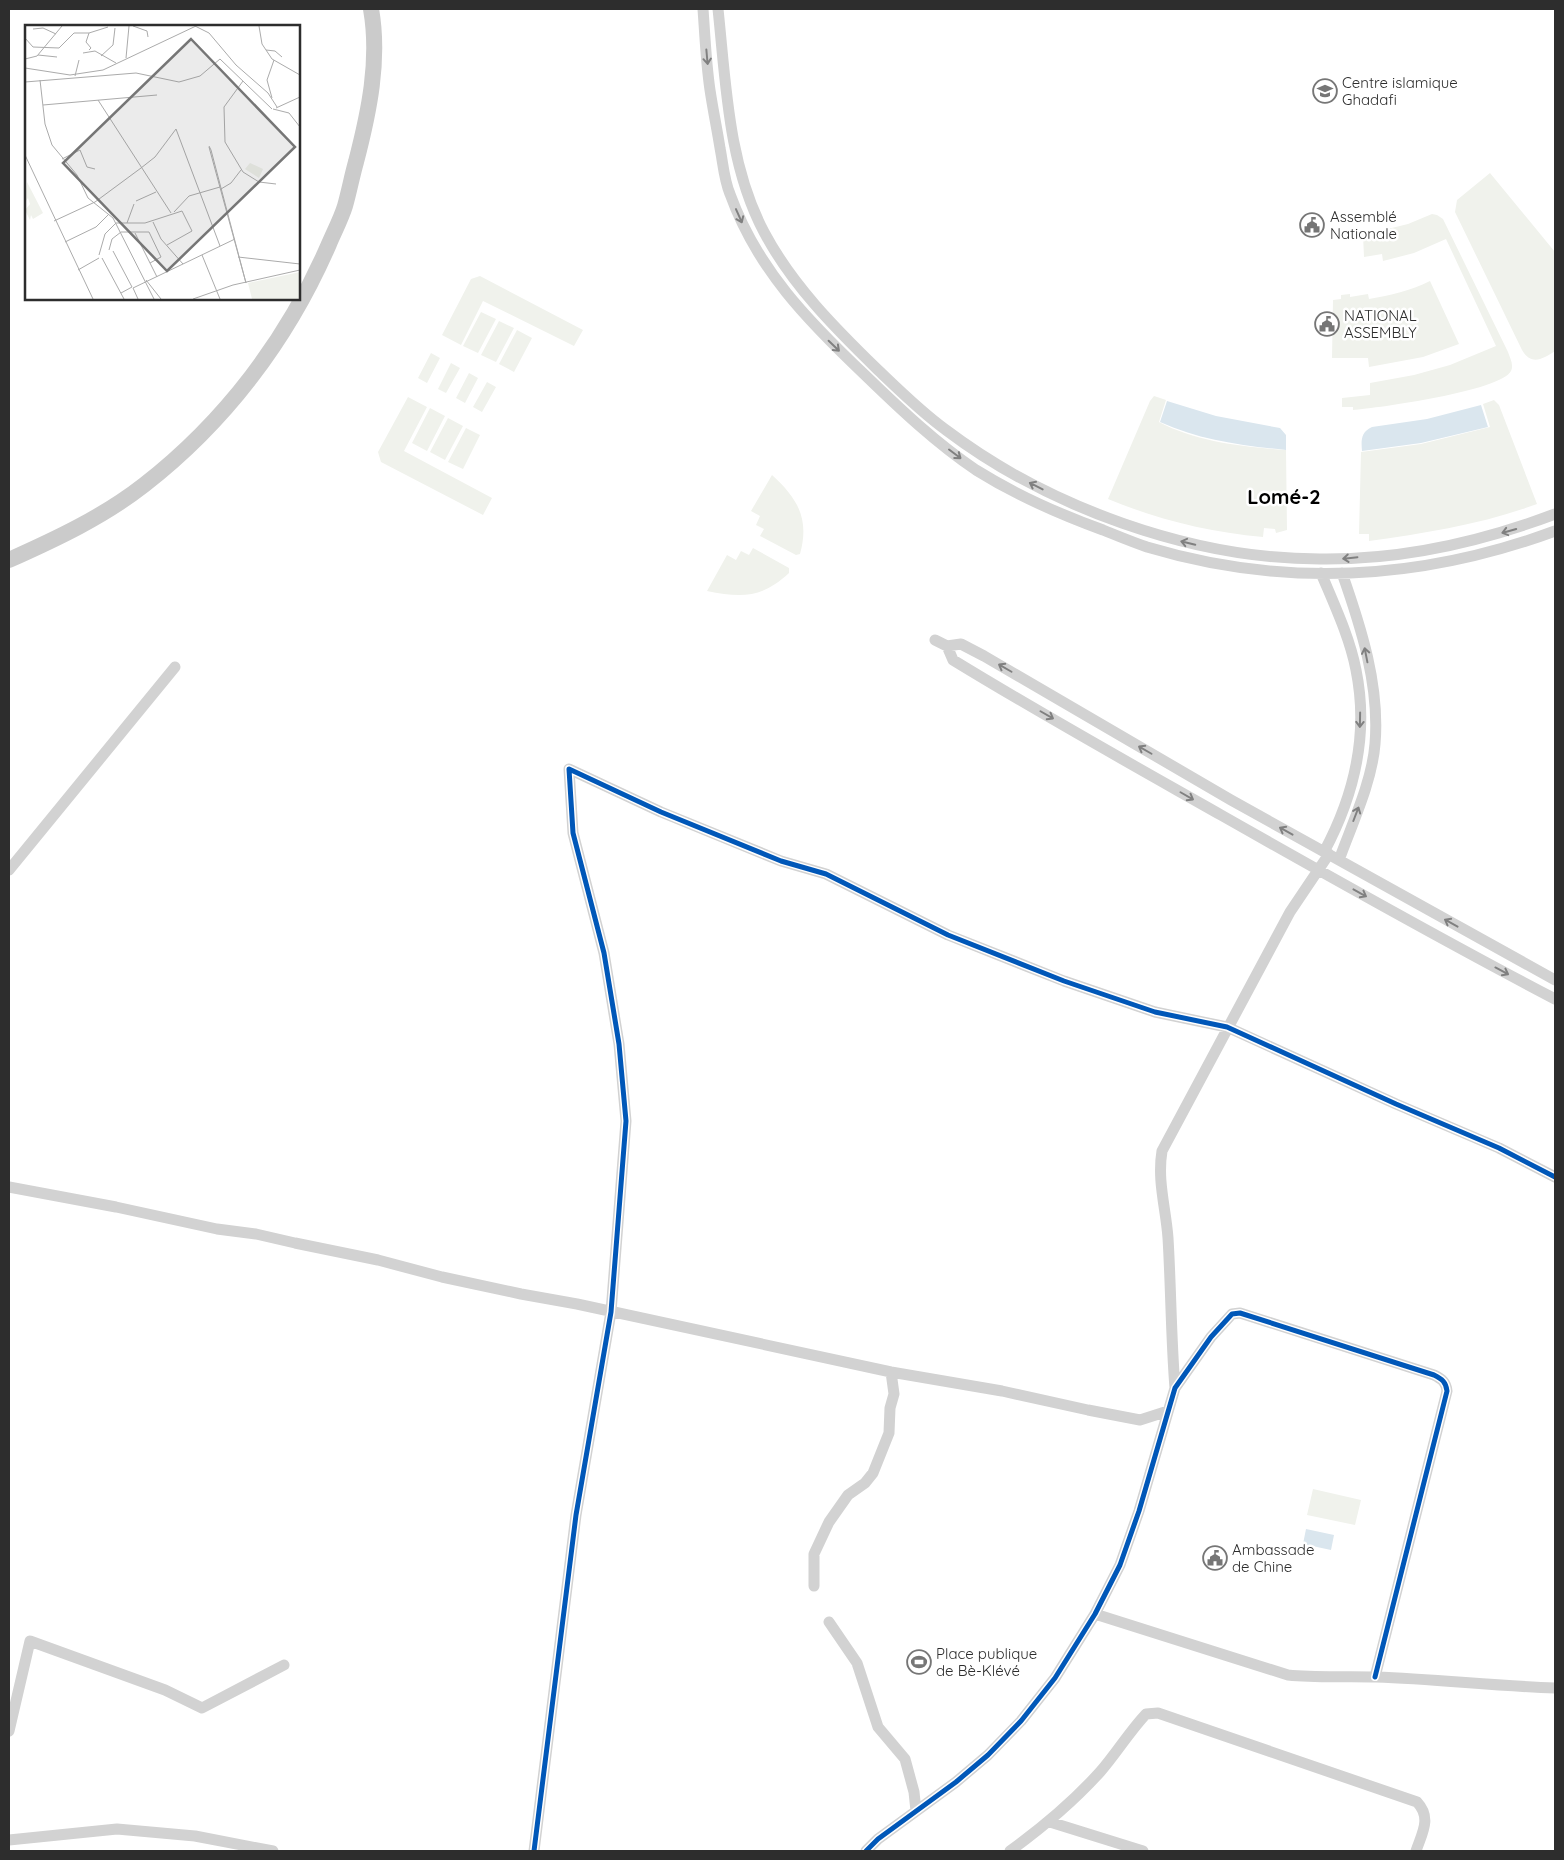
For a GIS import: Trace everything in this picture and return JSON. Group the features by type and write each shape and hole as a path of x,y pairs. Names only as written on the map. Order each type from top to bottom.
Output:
{"main road":[{"path":"9,560 78,528 102,514 143,486 197,440 233,401 296,312 313,280 344,207 360,148 372,90 375,32 371,9"}],"street":[{"path":"703,9 710,89 728,192 750,241 788,297 813,326 908,417 976,469 1020,495 1080,522 1146,546 1200,560 1256,569 1342,574 1380,572 1432,565 1475,556 1518,545 1555,531"},
{"path":"718,9 725,86 734,143 750,199 763,231 784,266 800,287 849,341 918,407 944,429 975,451 1013,474 1039,488 1139,529 1212,548 1293,558 1340,559 1456,545 1514,530 1555,514"},
{"path":"1321,573 1341,621 1356,670 1360,707 1360,746 1354,780 1341,817 1331,855"},
{"path":"1176,1388 1172,1348 1168,1236 1159,1175 1162,1151 1290,912 1317,870 1331,855 1365,790 1375,745 1375,700 1364,642 1342,574"},
{"path":"935,640 947,646 961,644 984,656 1331,855 1555,980"},
{"path":"947,646 953,660 1317,870 1555,999"},
{"path":"9,870 175,667"},
{"path":"534,1851 576,1515 611,1312 626,1121 619,1044 604,953 574,833 569,769 661,812 781,861 826,874 948,935 1064,981 1155,1012 1227,1027 1396,1104 1499,1148 1555,1177"},
{"path":"9,1188 378,1260 442,1277 891,1372 1002,1391 1140,1420 1168,1412"},
{"path":"866,1851 988,1755 1021,1721 1055,1678 1095,1614 1120,1565 1139,1512 1176,1388 1211,1338 1228,1317 1236,1312 1434,1374 1444,1382 1447,1392 1375,1677"},
{"path":"814,1586 814,1554 829,1522 848,1495 865,1483 873,1473 889,1433 890,1408 894,1394 891,1372"},
{"path":"1095,1614 1288,1675 1321,1678 1375,1677 1509,1687 1555,1688"},
{"path":"829,1622 857,1663 878,1727 905,1759 914,1792 916,1811"},
{"path":"9,1731 30,1642 165,1690 202,1708 284,1665"},
{"path":"1010,1851 1050,1822 1074,1800 1101,1771 1146,1714 1158,1713 1417,1802 1424,1810 1426,1820 1416,1851"},
{"path":"1050,1822 1143,1851"},
{"path":"9,1840 117,1829 195,1836 272,1851"}],"shaded area":[{"path":"1490,173 1555,252 1555,351 1537,360 1529,358 1522,350 1455,212 1457,200"},
{"path":"1432,214 1443,219 1508,352 1512,369 1502,378 1463,392 1387,406 1353,410 1353,407 1342,407 1342,398 1370,395 1370,383 1414,375 1450,365 1496,346 1446,239 1414,253 1383,261 1382,254 1364,257 1363,235 1408,224"},
{"path":"480,276 583,330 574,346 483,301 461,345 442,335 471,279"},
{"path":"1430,281 1459,344 1423,357 1369,367 1368,358 1332,358 1333,300 1341,299 1341,295 1350,294 1350,297 1368,294 1369,299 1408,290"},
{"path":"481,312 496,319 478,353 463,346"},
{"path":"499,321 514,328 496,362 481,355"},
{"path":"517,330 532,338 514,372 499,364"},
{"path":"431,353 440,358 427,383 418,378"},
{"path":"451,363 460,368 446,393 438,389"},
{"path":"469,373 478,378 465,403 456,398"},
{"path":"487,382 496,387 482,412 473,407"},
{"path":"1154,396 1166,400 1159,422 1174,429 1221,442 1286,450 1287,530 1276,533 1275,529 1264,528 1263,537 1223,532 1165,519 1108,499 1150,401"},
{"path":"408,397 427,407 404,451 492,498 483,515 381,462 378,452"},
{"path":"1494,400 1499,405 1537,504 1496,517 1412,535 1369,541 1369,534 1359,534 1361,452 1421,444 1490,427 1483,404"},
{"path":"1167,401 1216,416 1280,428 1286,435 1286,450 1206,438 1160,422"},
{"path":"1481,405 1488,427 1421,443 1362,451 1362,437 1372,427 1427,419"},
{"path":"430,408 445,416 427,451 412,443"},
{"path":"448,418 463,426 445,460 430,452"},
{"path":"466,428 480,435 463,469 448,462"},
{"path":"772,475 788,492 799,510 803,530 800,554 796,555 760,536 764,529 756,525 760,516 751,511"},
{"path":"753,548 789,568 789,573 770,587 751,594 731,595 707,591 727,555 736,560 741,551 749,555"},
{"path":"1313,1489 1361,1500 1355,1525 1307,1515"},
{"path":"1306,1529 1334,1535 1331,1550 1303,1544"}],"cycle path":[{"path":"534,1851 576,1515 611,1312 626,1121 619,1044 604,953 573,833 569,769 661,812 781,861 826,874 948,935 1064,981 1155,1012 1227,1027 1396,1104 1499,1148 1555,1177"},
{"path":"866,1851 878,1839 956,1782 988,1755 1021,1721 1055,1678 1095,1614 1120,1565 1139,1511 1175,1388 1211,1337 1232,1314 1240,1313 1434,1375 1446,1385 1447,1391 1375,1677"}],"place":[{"name":"Centre islamique Ghadafi","path":"1325,91"},
{"name":"Assemblé Nationale","path":"1312,225"},
{"name":"NATIONAL ASSEMBLY","path":"1327,324"},
{"name":"Ambassade de Chine","path":"1215,1558"},
{"name":"Place publique de Bè-Klévé","path":"919,1662"}],"district":[{"name":"Lomé-2","path":"1284,496"}]}
